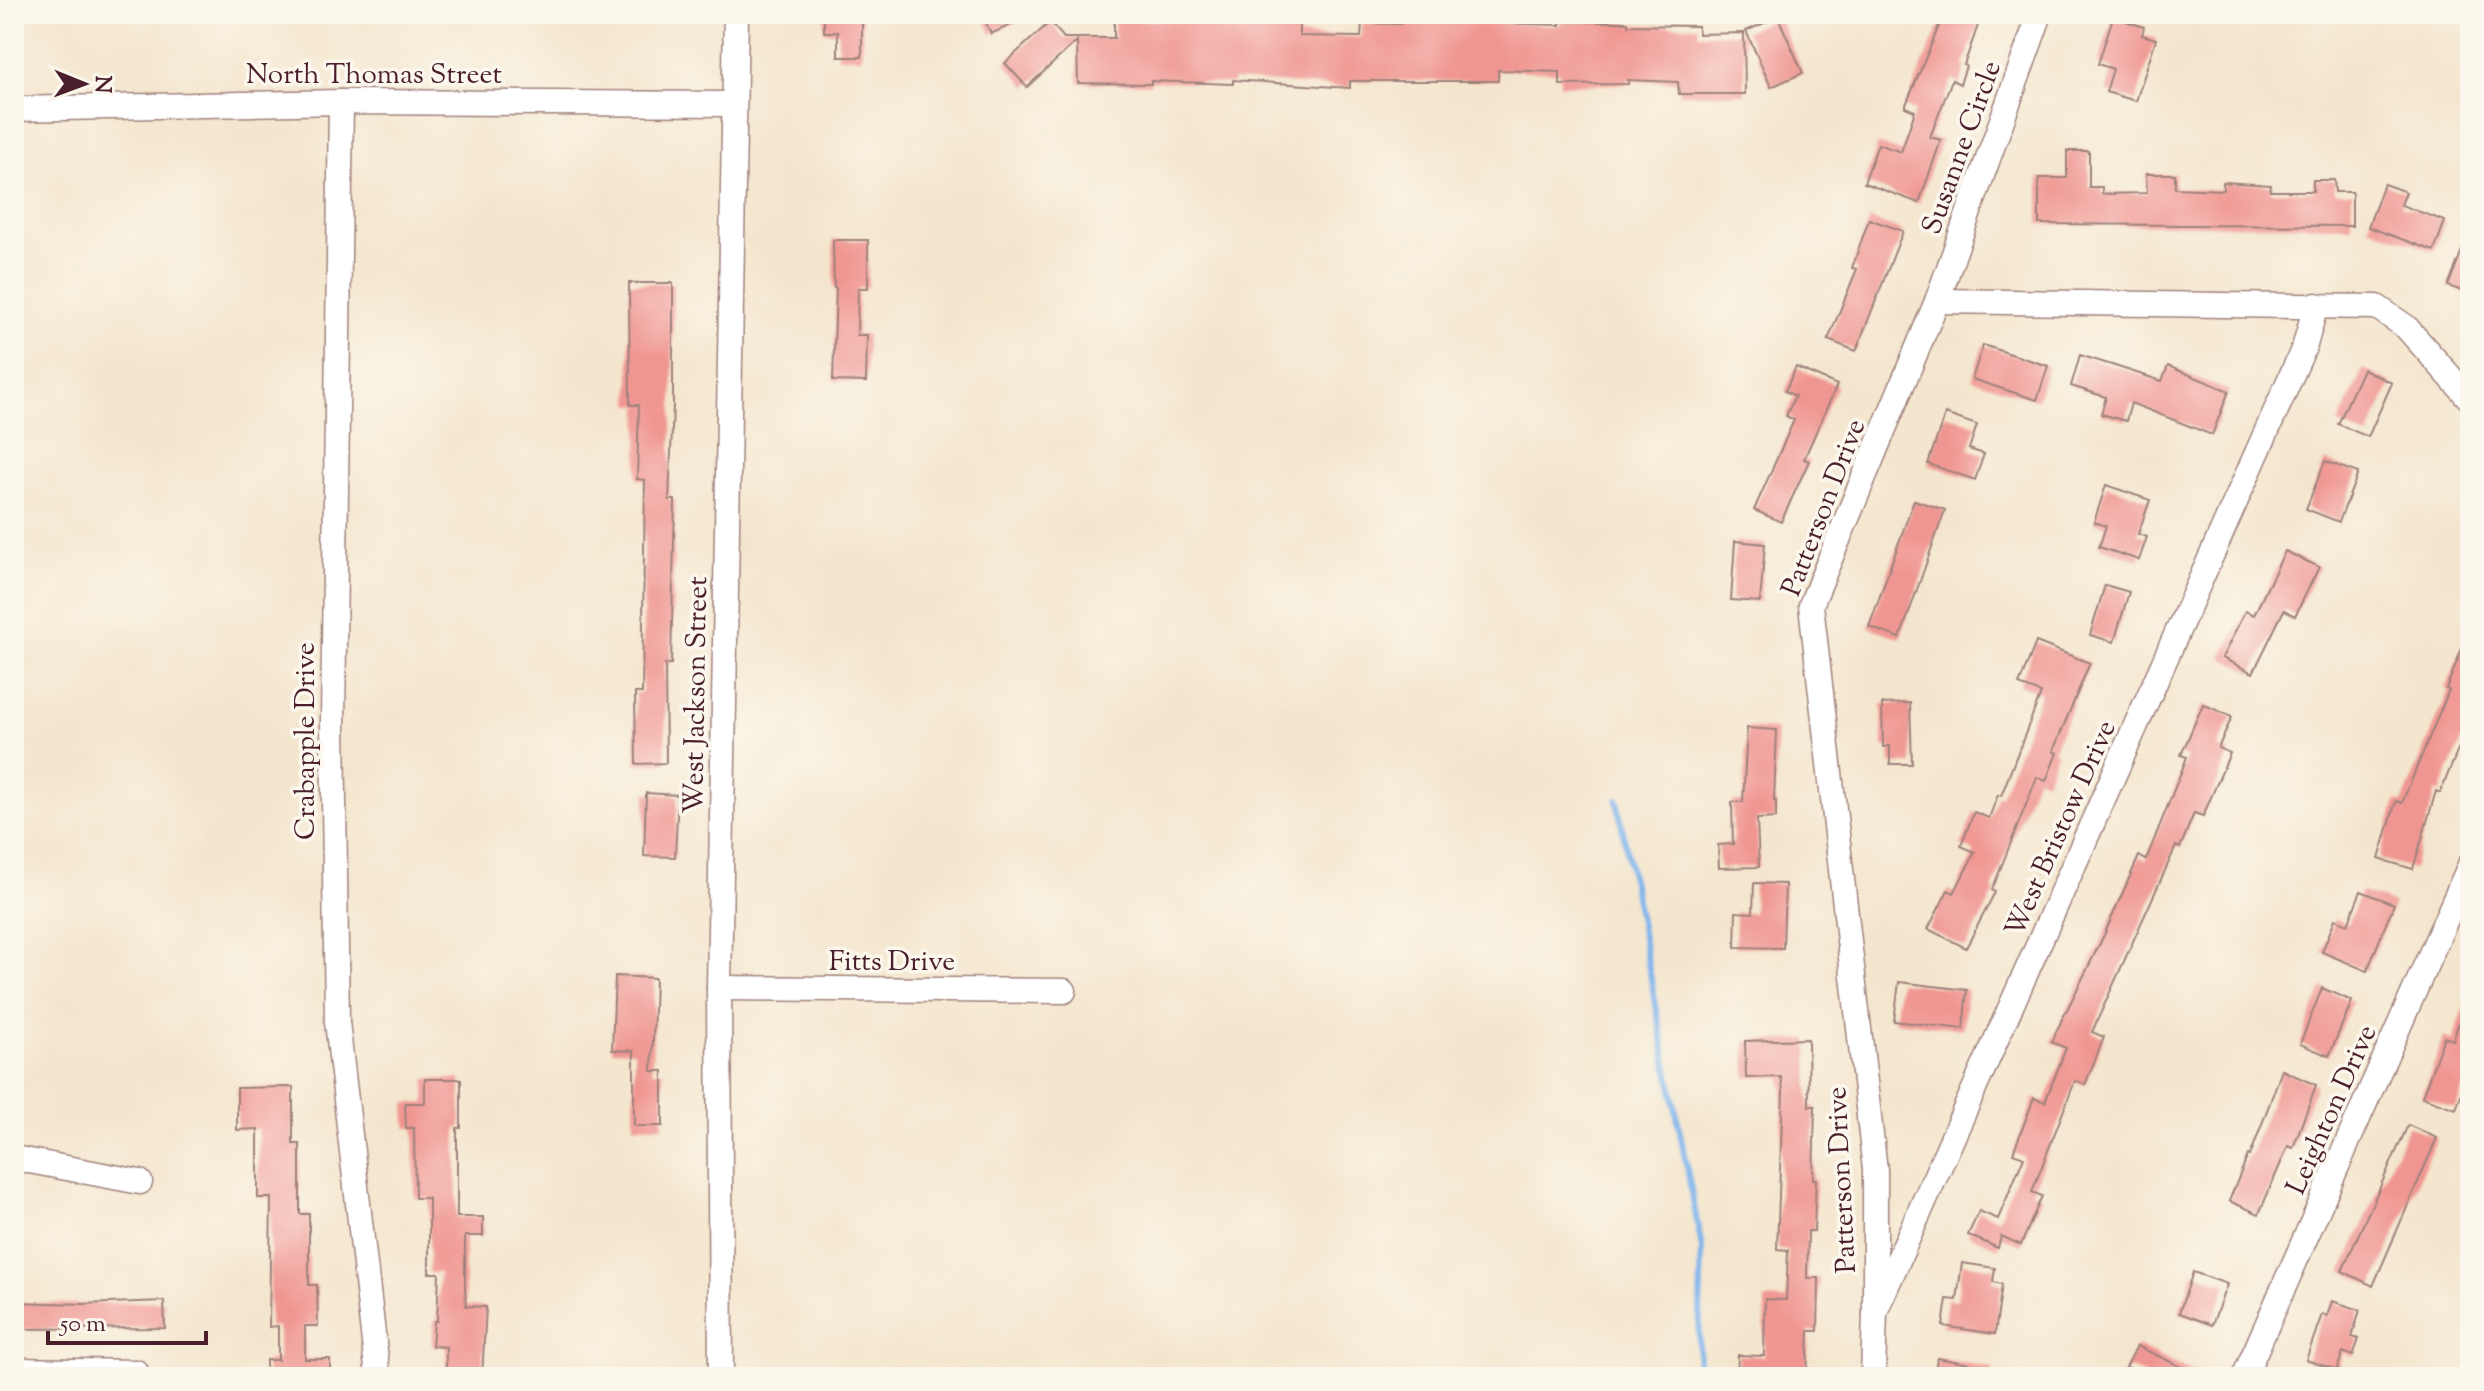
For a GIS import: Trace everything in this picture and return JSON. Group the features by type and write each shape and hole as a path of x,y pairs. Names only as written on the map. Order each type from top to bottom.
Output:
{"street":[{"name":"West Jackson Street","path":"721,1377 719,988 736,14"},
{"name":"Susanne Circle","path":"1937,301 2040,14"},
{"name":"North Thomas Street","path":"14,109 341,102 733,104"},
{"name":"Crabapple Drive","path":"341,102 333,723 337,1022 378,1377"},
{"path":"1937,301 2377,307 2406,327 2470,399"},
{"name":"Patterson Drive","path":"1875,1312 1875,1170 1811,605 1937,301"},
{"name":"West Bristow Drive","path":"1873,1377 1875,1312 2305,345 2316,305"},
{"name":"Leighton Drive","path":"2244,1377 2470,865"},
{"name":"Fitts Drive","path":"719,988 1064,991"},
{"path":"14,1158 140,1182"},
{"path":"14,1370 136,1372"}],"building":[{"path":"824,14 862,14 862,57 838,57 838,32 824,32"},
{"path":"982,14 1035,14 991,34"},
{"path":"1944,14 1982,14 1960,84 1952,80 1930,137 1941,140 1919,203 1864,183 1878,144 1901,152 1915,111 1905,107"},
{"path":"1778,17 1803,73 1771,87 1746,31"},
{"path":"2113,17 2144,27 2142,35 2156,39 2136,101 2106,92 2113,69 2098,64"},
{"path":"1502,18 1502,23 1560,25 1560,22 1628,22 1628,25 1698,26 1698,34 1744,33 1745,94 1679,94 1678,82 1628,80 1628,84 1560,85 1560,72 1498,70 1498,81 1350,81 1350,88 1233,80 1233,84 1151,81 1151,84 1078,83 1077,41 1027,87 1005,63 1050,22 1064,38 1114,38 1114,21 1240,19 1299,22 1299,36 1361,37 1362,23"},
{"path":"2067,151 2089,151 2089,187 2102,187 2102,194 2147,193 2146,174 2175,174 2175,188 2223,190 2223,182 2271,185 2270,191 2313,191 2313,180 2334,180 2335,192 2352,192 2352,226 2039,224 2039,178 2067,178"},
{"path":"2384,184 2406,192 2401,205 2445,221 2434,251 2368,227"},
{"path":"1869,219 1903,231 1856,351 1828,340 1857,269 1852,268"},
{"path":"2470,233 2470,294 2448,286"},
{"path":"833,240 868,240 868,288 858,288 857,335 867,335 866,382 833,381 836,288"},
{"path":"629,283 673,283 669,500 675,500 671,664 665,664 666,763 636,764 635,693 642,693 645,480 637,479 639,405 630,405"},
{"path":"1983,345 2048,366 2037,400 1972,379"},
{"path":"2080,355 2162,381 2168,366 2229,391 2212,435 2131,403 2126,421 2101,414 2106,397 2071,386"},
{"path":"1796,367 1837,385 1804,459 1809,461 1781,522 1754,510 1794,420 1786,416 1795,396 1785,391"},
{"path":"2363,369 2392,383 2368,437 2338,424"},
{"path":"1945,414 1977,425 1969,449 1984,454 1975,480 1928,464"},
{"path":"2325,461 2358,473 2339,522 2306,509"},
{"path":"2106,485 2150,500 2138,534 2147,537 2139,560 2099,547 2106,526 2094,522"},
{"path":"1914,500 1945,510 1900,638 1869,627"},
{"path":"1735,541 1765,544 1760,602 1731,600"},
{"path":"2285,551 2319,567 2295,616 2284,610 2253,673 2222,658 2245,611 2254,615"},
{"path":"2105,585 2129,592 2114,642 2090,635"},
{"path":"2469,631 2470,721 2440,793 2436,791 2413,869 2379,859 2396,801 2402,803 2449,690 2446,689"},
{"path":"2036,642 2090,663 2053,751 2057,753 2046,781 2037,777 1992,890 1995,892 1966,948 1928,929 1948,890 1954,893 1975,852 1961,846 1974,812 1989,818 1998,795 2001,796 2041,693 2019,685"},
{"path":"1910,703 1912,764 1890,764 1890,746 1883,747 1882,704"},
{"path":"2203,704 2232,717 2218,748 2230,753 2203,816 2194,813 2180,848 2176,846 2092,1032 2104,1037 2085,1085 2075,1081 2032,1192 2042,1196 2021,1245 2001,1236 1998,1248 1968,1235 1979,1211 1998,1219 2024,1157 2013,1153 2034,1098 2045,1102 2066,1048 2051,1042 2139,856 2146,860 2187,757 2181,755"},
{"path":"1747,728 1777,730 1776,818 1757,819 1759,867 1719,868 1718,845 1733,844 1732,802 1743,802"},
{"path":"646,793 678,795 675,857 644,856"},
{"path":"1754,883 1785,884 1783,948 1735,947 1736,912 1753,913"},
{"path":"2361,891 2394,904 2367,971 2322,952 2335,919 2348,924"},
{"path":"615,976 655,978 652,1071 663,1071 663,1126 634,1126 634,1051 612,1050"},
{"path":"1899,982 1967,990 1963,1029 1894,1021"},
{"path":"2322,988 2352,1001 2329,1056 2300,1044"},
{"path":"2467,998 2470,999 2470,1083 2466,1081 2456,1109 2422,1097 2444,1037 2453,1040"},
{"path":"1808,1039 1809,1106 1815,1106 1813,1179 1816,1179 1814,1231 1808,1231 1807,1278 1819,1278 1818,1331 1809,1331 1807,1377 1737,1377 1738,1355 1764,1356 1765,1299 1786,1300 1788,1250 1777,1249 1781,1077 1746,1078 1745,1041"},
{"path":"2282,1070 2316,1085 2293,1148 2288,1146 2259,1214 2229,1201 2250,1156"},
{"path":"425,1079 461,1079 461,1128 457,1128 457,1217 483,1217 483,1236 465,1236 466,1306 486,1307 482,1377 446,1377 446,1347 432,1346 434,1321 437,1321 439,1273 429,1273 429,1198 415,1198 414,1128 406,1128 405,1103 425,1103"},
{"path":"293,1087 293,1144 300,1144 300,1214 309,1214 309,1285 317,1285 318,1326 305,1326 305,1359 330,1359 330,1377 266,1377 266,1360 278,1360 278,1326 269,1327 271,1198 258,1198 258,1129 237,1130 237,1088"},
{"path":"2408,1125 2437,1138 2373,1286 2342,1271"},
{"path":"1962,1263 1995,1268 1993,1282 2002,1284 1995,1334 1943,1326 1947,1299 1957,1300"},
{"path":"2193,1272 2227,1284 2212,1325 2179,1313"},
{"path":"164,1301 165,1328 15,1329 15,1302 82,1304"},
{"path":"2332,1301 2360,1310 2352,1337 2359,1339 2353,1356 2343,1352 2337,1370 2306,1360 2322,1314 2327,1316"},
{"path":"2137,1346 2203,1377 2148,1377 2126,1367"},
{"path":"1937,1358 1993,1368 1992,1377 1934,1377"}],"waterway":[{"path":"1617,800 1702,1248 1698,1377"}]}
